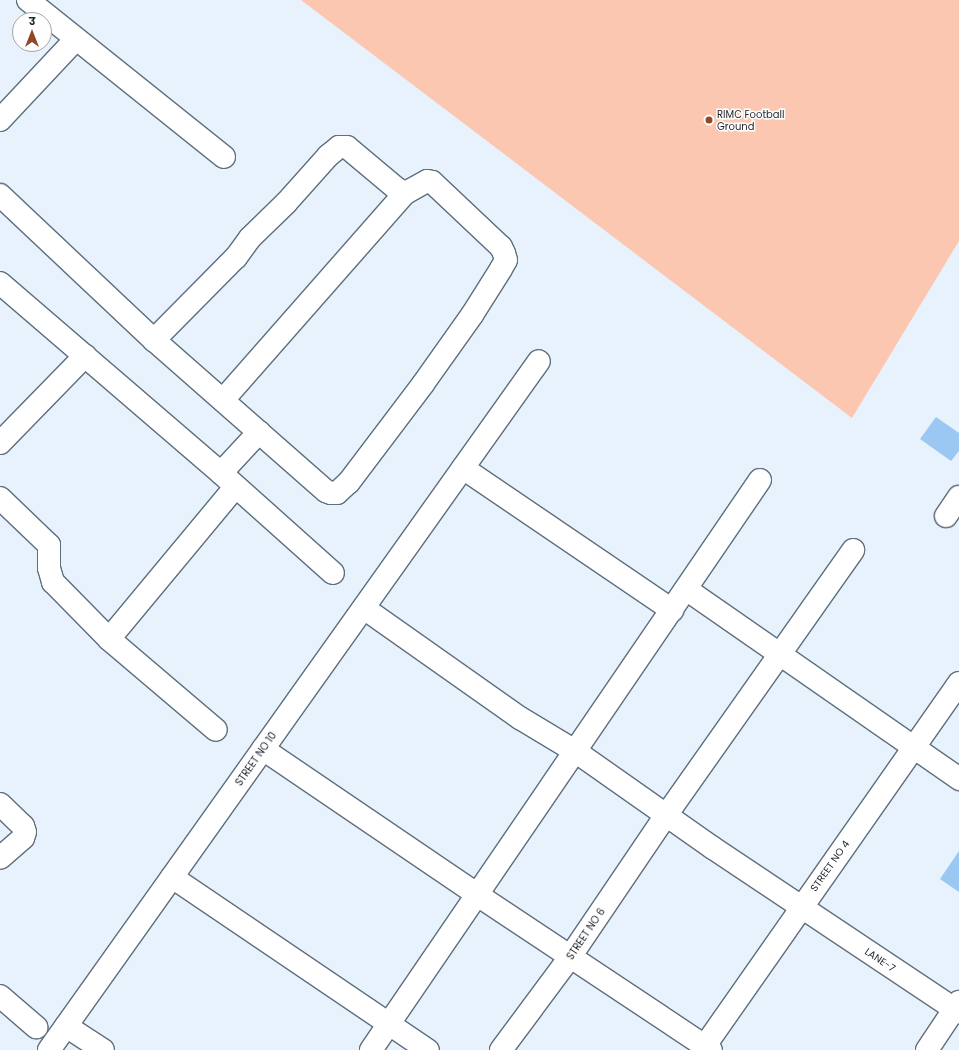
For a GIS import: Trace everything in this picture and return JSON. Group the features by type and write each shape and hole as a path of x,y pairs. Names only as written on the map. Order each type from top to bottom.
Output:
{"street":[{"path":"28,0 75,40 224,157"},
{"path":"0,119 75,40"},
{"path":"154,340 236,257 250,238 286,202 328,156 339,147 347,147 397,189 405,193"},
{"path":"0,195 154,340 326,491 337,493 349,482 423,384 472,315 506,260 501,247 432,182 427,181 405,193 223,400"},
{"path":"0,283 228,480 333,574"},
{"path":"0,443 85,356"},
{"name":"STREET NO 10","path":"49,1050 539,361"},
{"path":"109,639 228,480 259,432"},
{"path":"463,468 672,610"},
{"path":"371,1050 390,1024 476,894 760,480"},
{"path":"946,516 959,497"},
{"path":"0,498 49,545 49,568 53,582 109,639 216,730"},
{"name":"STREET NO 6","path":"501,1050 570,957 667,814 781,655 853,550"},
{"path":"686,589 959,779"},
{"name":"LANE-7","path":"364,608 520,718 574,751 801,907 957,1008"},
{"name":"STREET NO 4","path":"706,1049 801,907 959,682"},
{"path":"263,749 706,1049"},
{"path":"0,804 23,826 25,832 23,838 0,858"},
{"path":"172,877 428,1050"},
{"path":"0,996 36,1027"},
{"path":"927,1050 957,1008"},
{"path":"66,1026 103,1050"}],"shaded area":[{"name":"RIMC Football Ground","path":"301,0 959,0 959,241 852,418"}],"building":[{"path":"936,417 959,433 959,451 951,461 920,439"},
{"path":"959,851 959,892 940,879"}],"place":[{"name":"RIMC Football Ground","path":"709,120"}]}
